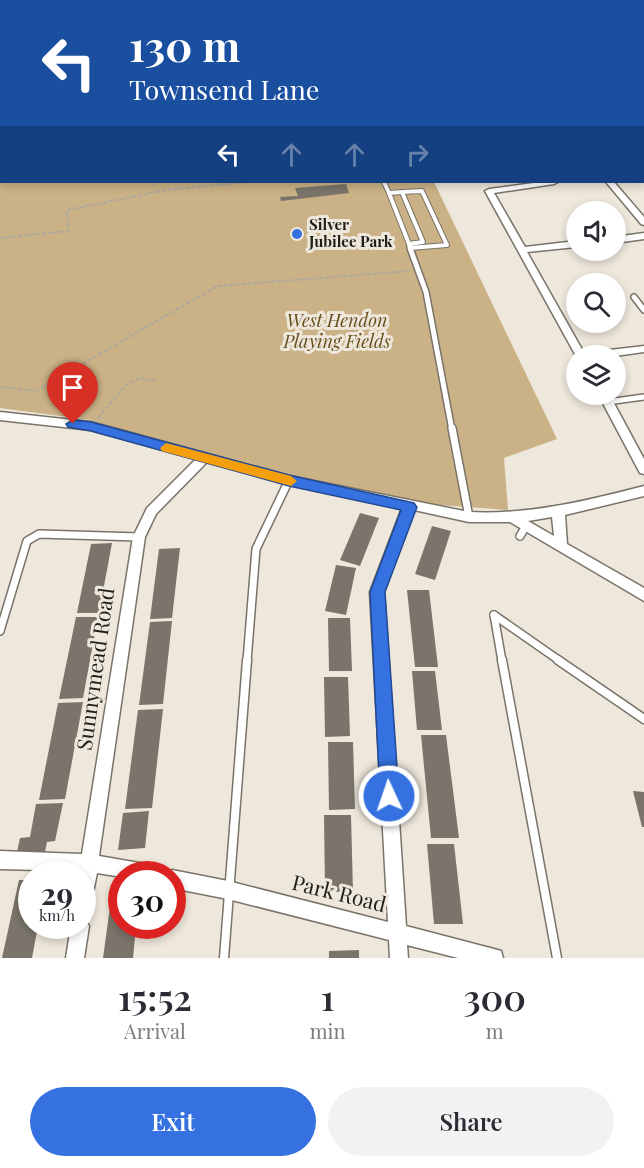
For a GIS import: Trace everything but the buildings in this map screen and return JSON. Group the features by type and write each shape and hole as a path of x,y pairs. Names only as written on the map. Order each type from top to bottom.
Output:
{"street":[{"path":"547,183 489,191 577,345"},
{"path":"611,183 644,222"},
{"path":"626,238 644,236"},
{"path":"521,250 566,245"},
{"path":"626,351 644,349"},
{"path":"609,405 644,470"},
{"path":"0,416 91,426 289,480 469,518 513,518 558,512 644,491"},
{"name":"Sunnymead Road","path":"91,861 139,537 151,511 204,458"},
{"path":"399,958 377,592 410,507"},
{"path":"558,512 561,544"},
{"path":"513,518 523,531 561,544 644,595"},
{"path":"0,860 30,861"},
{"name":"Park Road","path":"186,882 228,890 494,958"},
{"path":"75,958 78,939"}],"lane":[{"path":"384,183 426,292 469,518"},
{"path":"389,193 422,191 447,245 409,246"},
{"path":"402,192 423,242 409,246"},
{"path":"634,297 644,310"},
{"path":"626,397 644,397"},
{"path":"224,958 256,549 289,480"},
{"path":"0,631 27,542 39,534 139,537"},
{"path":"557,958 494,615 644,719"}],"path":[{"path":"0,238 68,231 67,210 166,190 236,183"},
{"path":"0,387 36,391 217,286 419,271"},
{"path":"91,426 128,383 141,378 156,381"}],"green space":[{"name":"West Hendon Playing Fields","path":"0,183 434,183 557,439 504,458 508,510 426,504 211,458 91,420 0,408"}],"slow traffic":[{"path":"166,448 291,481"}],"place":[{"name":"Silver Jubilee Park","path":"297,234"}],"route":[{"path":"73,424 91,426 289,480 410,507 377,592 389,796"}]}
